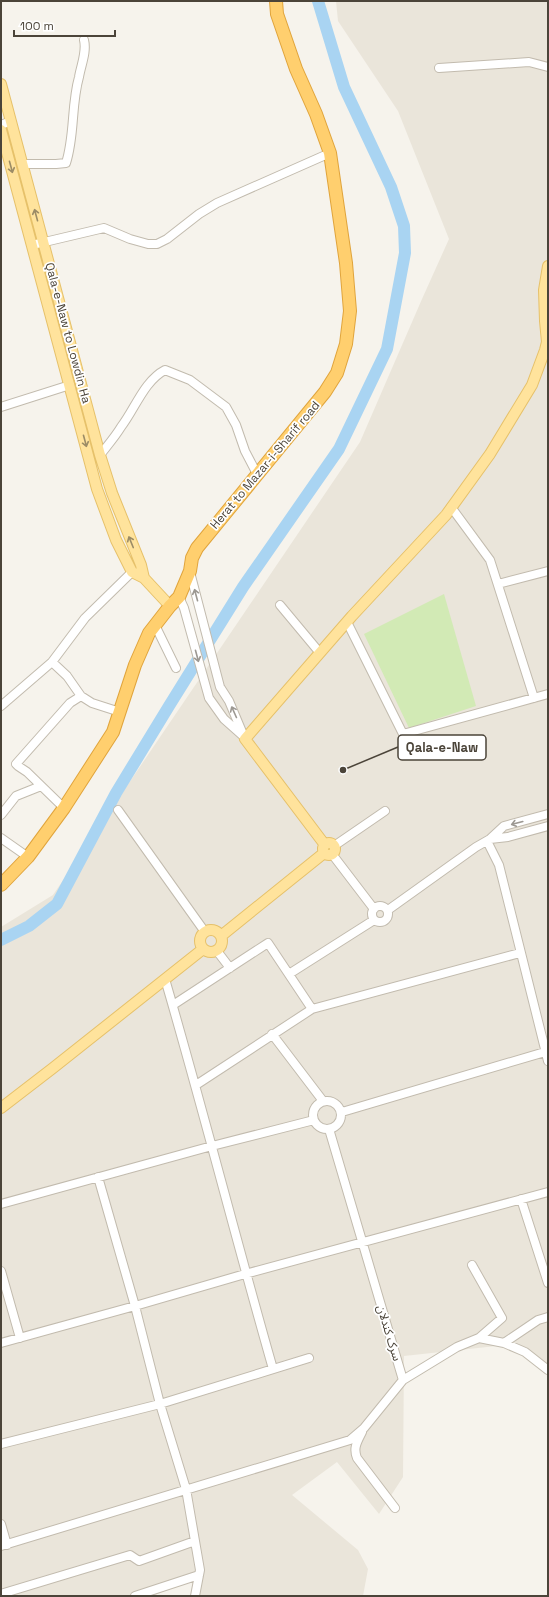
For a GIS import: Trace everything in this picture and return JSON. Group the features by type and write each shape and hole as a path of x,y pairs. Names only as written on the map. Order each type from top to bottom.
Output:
{"highway":[{"name":"Herat to Mazar-i-Sharif road","path":"1,885 28,857 64,808 113,732 135,665 149,633 179,597 190,571 192,558 197,548 325,392 337,373 346,344 350,311 346,262 330,153 316,114 296,69 277,14 276,1"}],"main road":[{"name":"Qala-e-Naw to Lowdin Ha","path":"1,84 6,123 22,164 100,455 112,493 141,566 144,578"},
{"name":"Qala-e-Naw to Lowdin Ha","path":"1,130 97,489 116,540 132,572 144,578 170,606"},
{"path":"221,936 329,849 245,739 347,622 451,507 490,454 532,385 548,342 545,320 544,290 548,266"},
{"path":"78,416 89,414"},
{"path":"212,930 216,931 221,936 222,942 216,950 210,952 203,949 200,942 202,935 205,932 212,930"},
{"path":"1,1108 203,949"}],"street":[{"path":"22,164 66,163 71,135 77,81 86,49 84,40"},
{"path":"439,68 529,62 548,67"},
{"path":"32,245 104,228 130,239 148,244 157,244 167,239 199,214 217,203 330,153"},
{"path":"100,455 122,427 148,385 165,370 190,380 226,407 236,425 257,474"},
{"path":"1,407 70,385"},
{"path":"451,507 490,560 534,698"},
{"path":"190,571 220,686 229,700 245,739"},
{"path":"498,584 548,571"},
{"path":"1,706 52,662 85,618 132,572"},
{"path":"179,597 187,618 209,698 224,719 245,739"},
{"path":"280,605 320,653"},
{"path":"347,622 404,734 548,694"},
{"path":"155,625 176,668"},
{"path":"52,662 67,676 81,696 92,703 120,712"},
{"path":"64,808 27,772 18,766 18,761 70,703 81,696"},
{"path":"1,815 16,796 40,786"},
{"path":"118,810 205,932"},
{"path":"374,910 329,849 385,811"},
{"path":"388,910 488,840 504,826 548,814"},
{"path":"488,840 508,837 548,826"},
{"path":"1,838 28,857"},
{"path":"488,840 499,865 520,953 547,1052 548,1061"},
{"path":"374,920 372,915 374,910 379,906 382,906 388,910"},
{"path":"374,920 384,922 388,918 388,910"},
{"path":"288,974 374,920"},
{"path":"173,1006 268,943 312,1009"},
{"path":"216,950 230,968"},
{"path":"196,1085 312,1009 520,953"},
{"path":"165,979 196,1085 245,1274 273,1369"},
{"path":"272,1034 323,1101"},
{"path":"342,1112 547,1052"},
{"path":"323,1101 333,1101 342,1112 342,1117 338,1125 329,1129 320,1128 314,1120 314,1111 323,1101"},
{"path":"1,1204 212,1146 314,1120"},
{"name":"سرک کندلان","path":"329,1129 403,1380 457,1347 479,1338"},
{"path":"98,1177 135,1306 160,1404 186,1489 200,1570 195,1596"},
{"path":"1,1343 245,1274 548,1192"},
{"path":"521,1199 548,1283"},
{"path":"472,1265 502,1318 479,1338"},
{"path":"1,1271 20,1338"},
{"path":"504,1343 538,1320 548,1317"},
{"path":"479,1338 504,1343 524,1352 548,1370"},
{"path":"1,1444 160,1404 309,1358"},
{"path":"1,1524 4,1545 350,1440 364,1428 403,1380"},
{"path":"364,1428 356,1445 355,1452 357,1458 395,1508"},
{"path":"1,1594 130,1555 139,1561 195,1541"},
{"path":"135,1596 199,1575"}],"shaded area":[{"path":"336,1 548,1 548,1372 514,1344 404,1356 403,1477 379,1514 337,1462 292,1495 358,1550 368,1569 363,1596 191,1596 193,1579 153,1596 1,1596 1,927 53,895 360,442 449,239 398,111 338,21"}],"green space":[{"path":"444,594 476,706 409,728 364,634"}],"waterway":[{"path":"1,940 29,926 57,904 116,793 169,706 243,587 339,449 387,349 405,253 404,226 391,187 344,87 318,1"}],"place":[{"name":"Qala-e-Naw","path":"343,770"}]}
